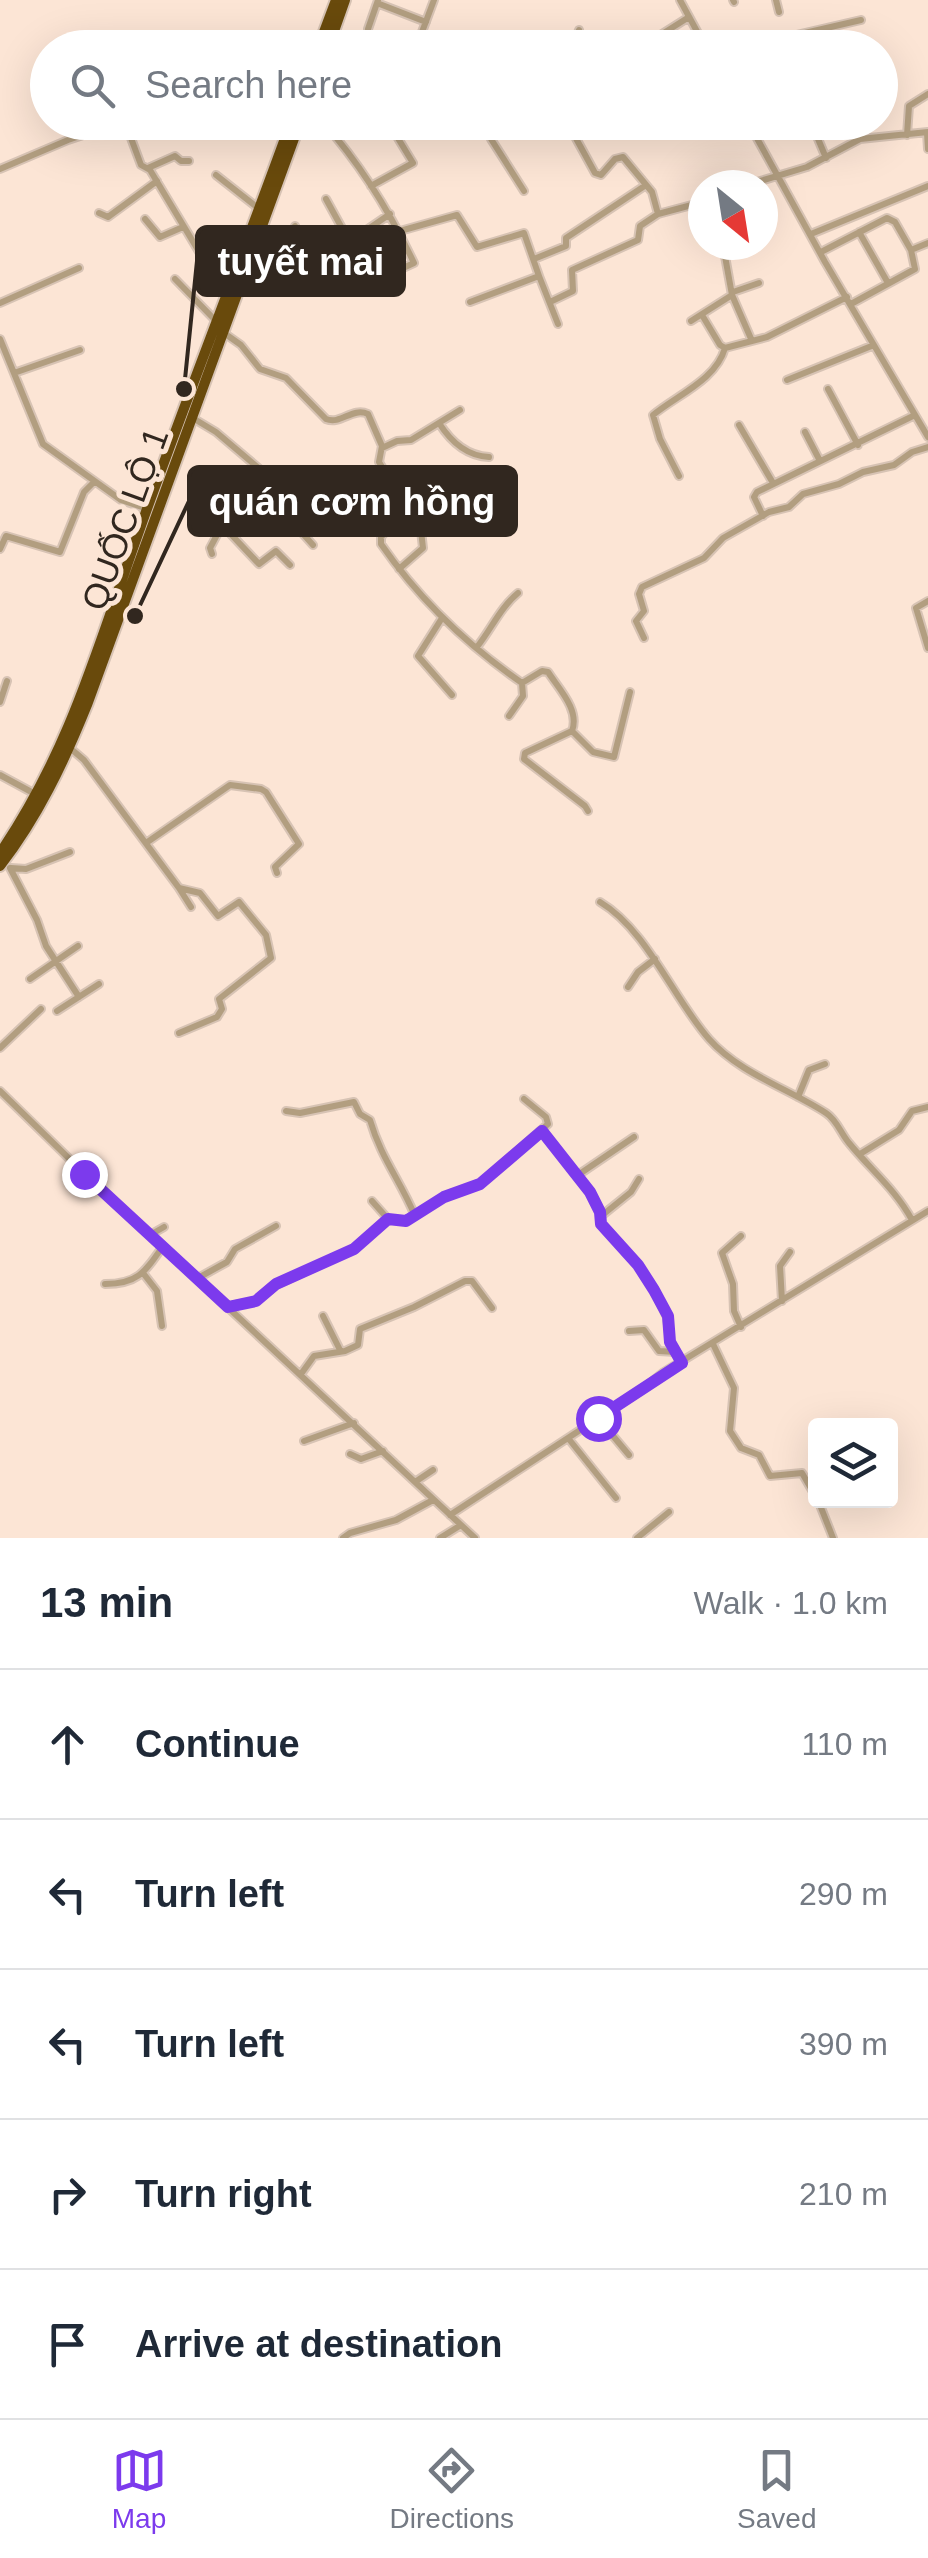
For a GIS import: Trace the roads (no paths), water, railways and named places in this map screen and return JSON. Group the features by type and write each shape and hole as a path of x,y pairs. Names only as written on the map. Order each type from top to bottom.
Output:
{"highway":[{"path":"325,30 336,0"},
{"path":"334,30 345,0"},
{"name":"QUỐC LỘ 1","path":"5,867 70,748 152,510 191,417 230,288 284,140"},
{"name":"QUỐC LỘ 1","path":"0,853 37,794 74,717 293,140"}],"street":[{"path":"423,30 434,0"},
{"path":"690,0 680,2 696,30"},
{"path":"776,0 779,12"},
{"path":"368,29 377,1 426,22"},
{"path":"668,30 689,17"},
{"path":"818,30 862,20"},
{"path":"907,135 909,106 928,94"},
{"path":"898,136 927,132 928,149"},
{"path":"0,169 68,140"},
{"path":"132,140 142,165 157,181 207,266 230,288"},
{"path":"339,140 390,214 414,263 377,280"},
{"path":"370,186 413,164 398,140"},
{"path":"491,140 524,190"},
{"path":"577,140 597,175 620,156 653,194 658,214"},
{"path":"758,140 775,170"},
{"path":"818,140 826,158"},
{"path":"858,140 826,158 778,176 928,436"},
{"path":"148,168 175,156 189,161"},
{"path":"216,175 258,209"},
{"path":"99,213 108,217 157,181"},
{"path":"534,260 564,247 566,238 646,186"},
{"path":"811,234 928,186"},
{"path":"326,199 349,242"},
{"path":"550,302 574,289 574,269 638,240 640,226 658,214 688,209"},
{"path":"296,226 317,264 390,214"},
{"path":"400,231 458,216 476,246 522,232 558,324"},
{"path":"702,315 725,348 766,337 915,268 911,250 890,218 821,252"},
{"path":"145,219 160,237 184,226"},
{"path":"859,232 888,283"},
{"path":"257,238 302,258 326,287"},
{"path":"911,250 928,243"},
{"path":"726,260 732,294 752,340"},
{"path":"0,303 79,268"},
{"path":"470,302 539,276"},
{"path":"175,279 241,344 260,370 286,378 326,419 332,422 354,412 367,413 382,448 378,462 420,522 423,548 399,568"},
{"path":"691,321 732,294 759,282"},
{"path":"0,339 43,444 125,502 152,510"},
{"path":"787,380 874,344"},
{"path":"679,476 652,417 719,365 725,348"},
{"path":"14,373 80,350"},
{"path":"828,388 858,444"},
{"path":"382,448 411,440 460,410"},
{"path":"763,516 754,494 915,415"},
{"path":"191,417 262,471 242,516 215,536 210,546 212,554"},
{"path":"439,423 462,448 490,457"},
{"path":"739,425 774,483"},
{"path":"804,432 820,461"},
{"path":"644,638 636,621 644,610 640,588 704,558 716,543 763,516 787,508 809,491 894,466 912,452 928,447"},
{"path":"260,480 313,545"},
{"path":"0,549 6,536 60,552 84,492 94,482"},
{"path":"286,515 300,506"},
{"path":"407,508 380,539 415,590 438,607 442,618 522,683 523,696 509,716"},
{"path":"226,528 259,564 276,551 290,564"},
{"path":"477,647 497,623 503,605 518,593"},
{"path":"928,601 916,608 928,648"},
{"path":"442,618 418,656 452,695"},
{"path":"522,683 544,670 548,672 575,714 572,731"},
{"path":"0,702 7,681"},
{"path":"572,731 594,752 614,758 630,692"},
{"path":"572,731 525,754 524,759 586,806 588,812"},
{"path":"70,748 84,760 192,907"},
{"path":"0,775 37,794"},
{"path":"146,842 230,785 261,788 299,844 274,867 277,873"},
{"path":"5,867 26,869 70,852"},
{"path":"5,867 79,997"},
{"path":"179,1033 216,1017 222,1009 219,998 272,956 263,930 239,902 218,916 200,894 180,888"},
{"path":"600,902 616,914 714,1044 832,1118 898,1195 907,1224"},
{"path":"30,979 78,946"},
{"path":"628,986 651,962"},
{"path":"58,1011 100,984"},
{"path":"0,1048 41,1009"},
{"path":"798,1097 809,1070 825,1064"},
{"path":"0,1091 475,1538"},
{"path":"372,1201 388,1219 403,1222 444,1197 480,1184 548,1124 524,1100"},
{"path":"286,1111 354,1102 360,1114 370,1120 380,1153 400,1182 414,1216"},
{"path":"860,1154 899,1130 912,1111 928,1107"},
{"path":"542,1131 590,1192 601,1224 638,1265 654,1290 668,1316 668,1336 682,1363"},
{"path":"578,1175 634,1137"},
{"path":"600,1217 631,1192 639,1179"},
{"path":"450,1515 682,1363 928,1211"},
{"path":"228,1307 256,1301 276,1284 354,1249 388,1219"},
{"path":"150,1235 164,1226"},
{"path":"198,1278 227,1262 235,1249 276,1226"},
{"path":"741,1236 722,1253 741,1326"},
{"path":"105,1284 124,1284 142,1274 163,1246"},
{"path":"782,1301 780,1266 790,1252"},
{"path":"142,1274 157,1291 162,1326"},
{"path":"300,1374 314,1356 360,1344 360,1328 414,1308 468,1280 492,1308"},
{"path":"323,1316 340,1350"},
{"path":"629,1331 644,1330 659,1350 676,1352"},
{"path":"712,1344 732,1381 729,1426 739,1446 756,1453 770,1476 802,1472 808,1484"},
{"path":"598,1418 629,1455"},
{"path":"304,1441 354,1423"},
{"path":"568,1438 616,1498"},
{"path":"350,1454 358,1459 383,1451"},
{"path":"415,1482 433,1470"},
{"path":"344,1538 396,1520 433,1500"},
{"path":"820,1508 832,1538"},
{"path":"637,1538 669,1512"},
{"path":"440,1538 461,1525"}],"place":[{"name":"tuyết mai","path":"184,389"},
{"name":"quán cơm hồng","path":"135,616"}]}
